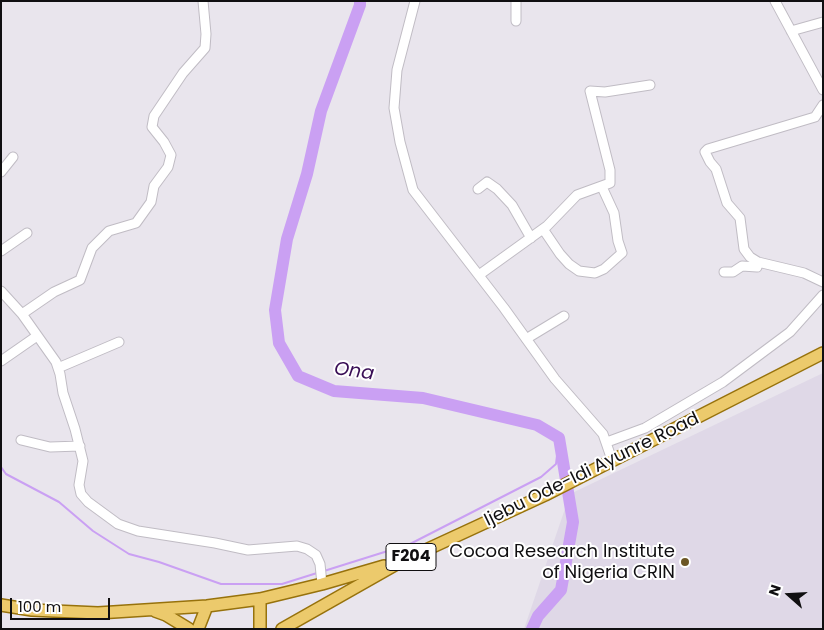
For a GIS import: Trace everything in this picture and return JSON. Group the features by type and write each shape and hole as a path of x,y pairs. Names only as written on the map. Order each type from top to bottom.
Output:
{"main road":[{"name":"Ijebu Ode-Idi Ayunre Road","path":"282,629 402,561 545,495 823,353"},
{"path":"1,606 32,610 98,613 207,606 260,599 322,579 402,561"},
{"path":"260,599 260,629"},
{"path":"198,629 207,606"},
{"path":"149,609 166,615 188,629"}],"street":[{"path":"22,314 54,292 80,280 92,248 109,231 136,224 151,202 154,186 168,168 171,155 152,126 154,116 183,73 205,48 206,34 203,1"},
{"path":"415,1 397,70 394,108 400,142 413,190 479,275 555,379 603,434 612,460"},
{"path":"516,1 516,21"},
{"path":"775,1 823,90"},
{"path":"791,31 823,22"},
{"path":"479,275 543,229 577,195 610,183 610,170 590,91 604,92 650,85"},
{"path":"823,105 815,116 708,149 705,152 716,169 727,203 740,218 744,249 750,257 758,262 804,274 823,282"},
{"path":"1,172 14,157"},
{"path":"478,189 487,182 497,189 512,205 531,238"},
{"path":"543,229 560,254 574,268 579,271 595,273 604,269 622,253 618,241 614,213 602,187"},
{"path":"1,252 27,233"},
{"path":"724,272 733,272 742,266 757,267 758,262"},
{"path":"1,291 22,314 56,362 83,461 79,485 81,494 88,502 118,524 138,531 196,539 248,550 297,546 312,551 316,555 320,564 322,579"},
{"path":"607,442 645,428 724,382 790,332 823,295"},
{"path":"526,339 564,316"},
{"path":"1,360 37,336"},
{"path":"58,368 119,342"},
{"path":"21,440 50,447 80,446"}],"shaded area":[{"name":"Cocoa Research Institute of Nigeria CRIN","path":"823,373 823,629 524,629 570,494"}],"waterway":[{"name":"Ona","path":"360,1 321,111 307,174 287,239 275,310 279,343 298,376 334,391 423,398 537,425 559,438 573,522 561,590 538,616 532,629"},
{"path":"324,571 410,544 541,477 556,464 559,438"},
{"path":"1,467 6,474 59,502 93,531 129,554 159,562 221,584 282,584 317,573"}],"place":[{"name":"Cocoa Research Institute of Nigeria CRIN","path":"685,562"}]}
